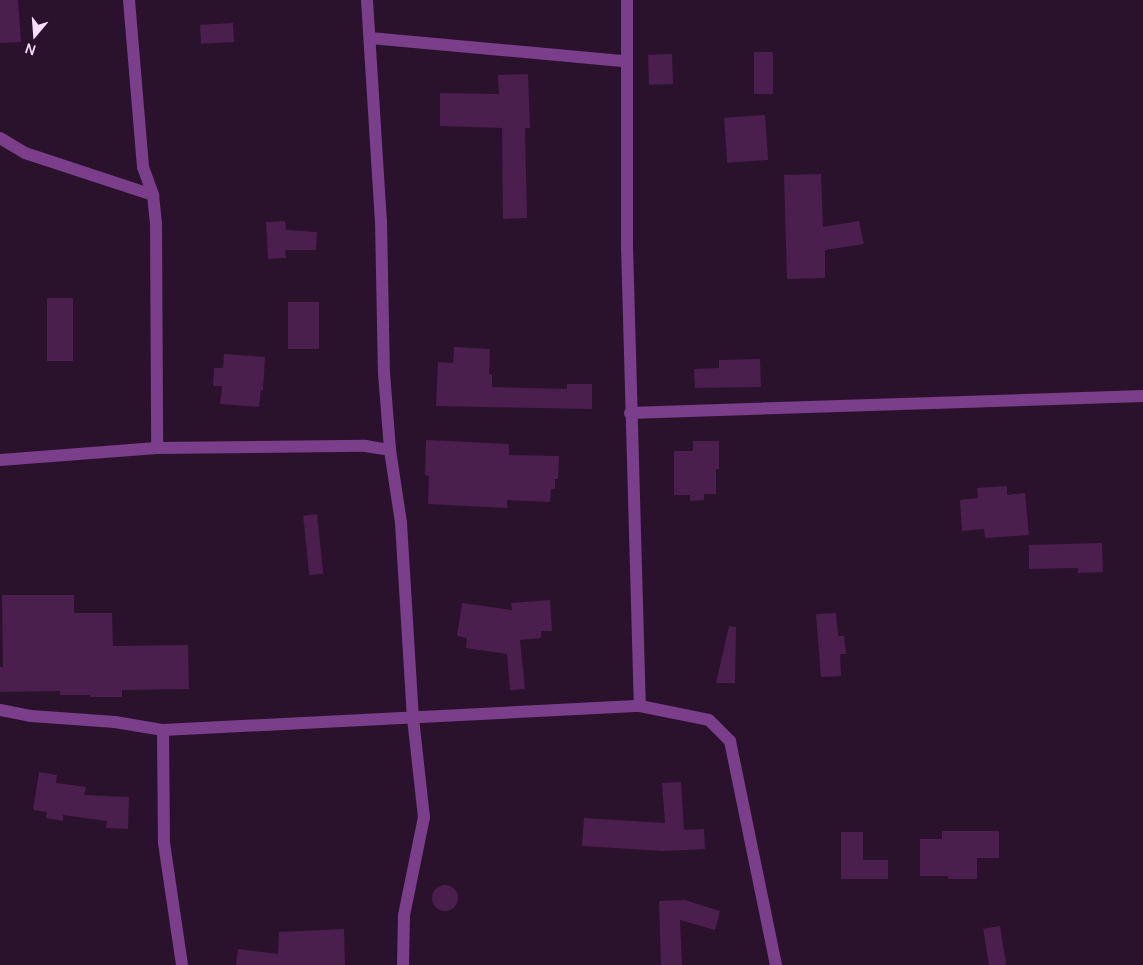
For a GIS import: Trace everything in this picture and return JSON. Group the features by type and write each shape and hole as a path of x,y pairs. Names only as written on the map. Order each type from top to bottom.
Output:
{"street":[{"path":"129,0 143,167 153,195 156,223 157,448"},
{"path":"367,0 381,220 384,373 390,450 401,523 413,718 424,817 404,915 403,965"},
{"path":"627,0 625,61 630,413 640,706"},
{"path":"370,38 625,61"},
{"path":"0,138 26,153 153,195"},
{"path":"630,413 1143,396"},
{"path":"0,460 157,448 365,446 390,450"},
{"path":"0,710 30,716 115,722 163,730 640,706 709,720 730,740 776,965"},
{"path":"163,730 164,843 182,965"}],"building":[{"path":"0,0 18,0 21,42 0,43"},
{"path":"233,23 234,42 201,44 200,25"},
{"path":"754,52 773,52 773,94 754,94"},
{"path":"672,54 673,84 649,85 648,55"},
{"path":"528,74 530,128 525,128 527,218 503,219 502,128 440,126 440,93 499,94 498,75"},
{"path":"765,115 768,160 727,163 724,118"},
{"path":"821,174 823,227 859,221 864,244 825,250 825,278 787,279 784,175"},
{"path":"285,221 286,230 317,232 316,250 285,250 286,258 268,259 266,222"},
{"path":"47,298 73,298 73,361 47,361"},
{"path":"288,302 319,302 319,349 288,349"},
{"path":"454,347 490,349 489,374 492,375 492,387 567,389 567,384 592,384 592,409 436,406 438,362 453,363"},
{"path":"224,354 265,357 263,390 261,390 259,407 220,404 222,386 213,386 214,368 223,368"},
{"path":"760,359 761,387 695,388 694,369 719,368 719,360"},
{"path":"426,440 509,444 509,455 559,456 558,479 555,479 555,489 551,489 550,502 507,500 507,508 428,504 429,476 425,475"},
{"path":"693,441 719,441 719,469 716,469 716,494 704,494 704,500 690,501 690,495 674,495 674,451 693,451"},
{"path":"1007,486 1007,495 1025,493 1029,535 985,538 984,529 962,531 960,500 978,498 977,488"},
{"path":"317,514 323,574 309,575 303,515"},
{"path":"1102,543 1103,572 1078,573 1078,568 1029,569 1029,545"},
{"path":"2,595 74,595 74,613 112,613 113,646 188,645 189,689 122,690 122,697 60,695 60,691 0,692 0,667 3,667"},
{"path":"550,600 552,631 541,631 541,638 520,640 525,689 510,690 507,654 466,648 467,638 457,636 462,603 512,610 511,603"},
{"path":"836,613 838,636 844,636 846,654 840,654 841,676 821,677 816,614"},
{"path":"729,626 736,627 735,683 716,683"},
{"path":"39,772 57,775 56,783 86,787 84,795 129,797 128,829 106,828 107,821 63,815 63,821 46,818 47,812 33,810"},
{"path":"681,782 684,830 704,829 705,849 663,851 582,846 584,818 665,823 662,783"},
{"path":"942,831 999,831 999,858 977,858 977,879 948,879 948,876 920,876 920,839 942,839"},
{"path":"841,832 863,832 863,860 888,860 888,879 841,879"},
{"path":"445,885 454,889 458,898 454,907 445,911 436,907 432,898 436,889"},
{"path":"685,900 720,911 715,930 680,920 682,965 661,965 659,901"},
{"path":"1000,926 1006,965 989,965 983,929"},
{"path":"344,929 345,965 236,965 238,949 278,954 279,932"}]}
